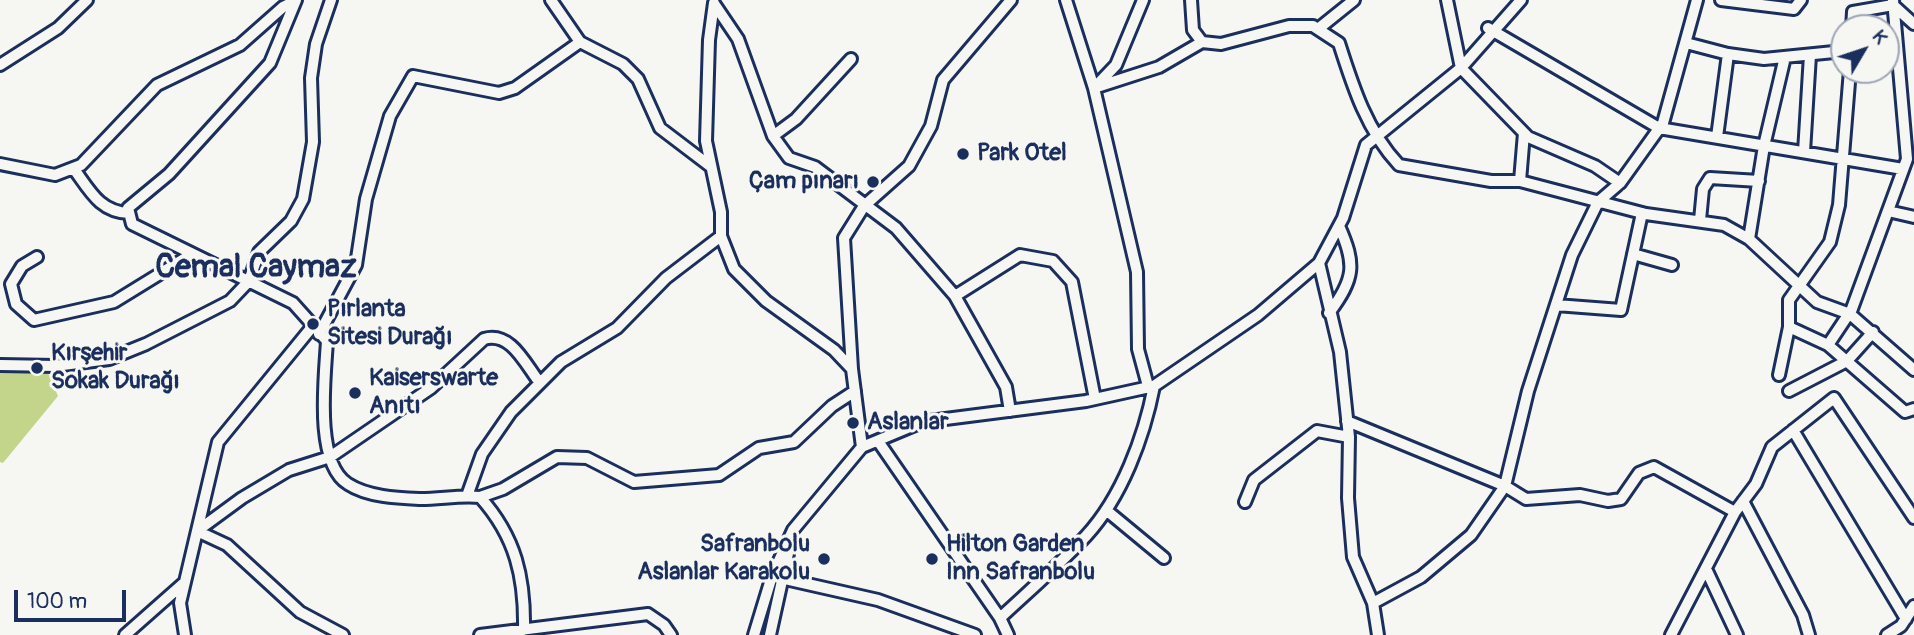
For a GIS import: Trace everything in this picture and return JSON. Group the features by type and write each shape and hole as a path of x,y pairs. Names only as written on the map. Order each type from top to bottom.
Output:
{"street":[{"path":"0,65 58,28 87,0"},
{"path":"0,365 55,366 109,359 146,344 230,301 249,281 260,252 291,221 303,199 313,142 311,78 316,44 331,0"},
{"path":"551,0 580,42 623,64 638,79 660,128 710,166"},
{"path":"862,447 852,369 844,237 864,206 909,166 930,126 943,80 1011,0"},
{"path":"1000,618 1087,535 1106,510 1147,423 1151,386 1138,349 1137,272 1094,88 1066,0"},
{"path":"1094,88 1116,65 1143,0"},
{"path":"1191,0 1193,30 1202,43"},
{"path":"1318,29 1354,0"},
{"path":"1447,0 1461,68 1524,133 1595,166 1620,183"},
{"path":"754,635 793,530 862,447 922,422 1095,399 1151,386 1258,315 1318,263 1339,226 1366,145 1461,68 1490,29 1521,0"},
{"path":"1373,603 1421,577 1471,535 1505,486 1528,391 1572,256 1598,202 1620,183 1659,128 1697,0"},
{"path":"1721,0 1794,9 1801,0"},
{"path":"0,164 46,175 75,169 157,85 240,45 283,7 295,1"},
{"path":"295,1 270,63 169,174 128,208 132,224 293,303 327,341 325,432 332,465 347,484 379,495 423,499 480,497 503,489 557,457 587,458 634,482 719,475 759,448 794,442 832,406 855,391"},
{"path":"714,2 709,40 706,141 721,212 721,236 734,269 766,301 834,350 852,369"},
{"path":"714,2 738,39 773,136 789,158 815,167 896,228 955,296 1006,387 1010,411"},
{"path":"1893,3 1914,24"},
{"path":"1853,14 1893,3"},
{"path":"1828,345 1849,314 1906,159 1893,3"},
{"path":"1094,88 1159,67 1202,43 1221,44 1289,26 1318,29 1339,43 1354,90 1377,137 1399,165 1491,181 1520,181 1642,213 1724,225 1749,239 1817,303 1849,314 1914,370"},
{"path":"1490,29 1659,128 1903,169"},
{"path":"185,635 180,603 218,442 315,330 356,265 366,199 390,116 413,76 499,93 515,88 580,42"},
{"path":"1686,43 1728,54 1764,59 1830,53"},
{"path":"1717,137 1728,54"},
{"path":"1804,152 1810,55"},
{"path":"1749,239 1764,146 1784,57"},
{"path":"773,136 796,120 851,59"},
{"path":"1779,375 1789,327 1789,300 1830,242 1845,159 1849,84"},
{"path":"1520,181 1524,133"},
{"path":"75,169 94,197 108,210 130,213"},
{"path":"1700,220 1703,189 1710,178 1759,181"},
{"path":"1888,211 1914,217"},
{"path":"1556,305 1621,310 1642,213"},
{"path":"1329,313 1341,297 1352,271 1351,253 1339,226"},
{"path":"467,496 482,454 511,412 561,362 617,328 666,278 721,236"},
{"path":"37,257 22,266 11,284 16,304 34,320 114,302 192,254"},
{"path":"1633,254 1672,265"},
{"path":"955,296 1020,255 1053,261 1072,282 1095,399"},
{"path":"1318,263 1340,352 1349,437 1348,498 1353,557 1373,603 1378,635"},
{"path":"1789,327 1828,345 1905,412 1914,409"},
{"path":"1789,391 1847,361 1873,332"},
{"path":"197,531 242,498 289,470 330,457 430,388 484,339 495,336 505,339 540,383"},
{"path":"0,356 24,365"},
{"path":"1677,632 1735,512 1756,484 1772,447 1835,398 1914,518"},
{"path":"1347,421 1505,486 1526,499 1580,495 1608,501 1622,499 1639,472 1654,467 1735,512"},
{"path":"1793,430 1906,619"},
{"path":"1245,502 1254,480 1317,431 1349,437"},
{"path":"878,441 1000,618 1007,635"},
{"path":"480,497 492,510 519,564 525,591 524,630"},
{"path":"1743,501 1803,615 1809,635"},
{"path":"1106,510 1164,558"},
{"path":"197,531 227,545 300,612 342,635"},
{"path":"1706,569 1737,635"},
{"path":"770,635 777,576"},
{"path":"777,576 878,600 975,635"},
{"path":"125,635 185,582"},
{"path":"1887,635 1906,619 1914,606"},
{"path":"480,635 524,630 540,632 648,614 664,625 671,635"}],"green space":[{"path":"0,373 48,373 58,396 3,463 0,462"}],"place":[{"name":"Park Otel","path":"963,154"},
{"name":"Çam pınarı","path":"873,182"},
{"name":"Pırlanta Sitesi Durağı","path":"313,324"},
{"name":"Kırşehir Sokak Durağı","path":"37,368"},
{"name":"Kaiserswarte Anıtı","path":"355,393"},
{"name":"Aslanlar","path":"853,423"},
{"name":"Safranbolu Aslanlar Karakolu","path":"824,559"},
{"name":"Hilton Garden Inn Safranbolu","path":"932,559"}],"district":[{"name":"Cemal Caymaz","path":"256,269"}]}
